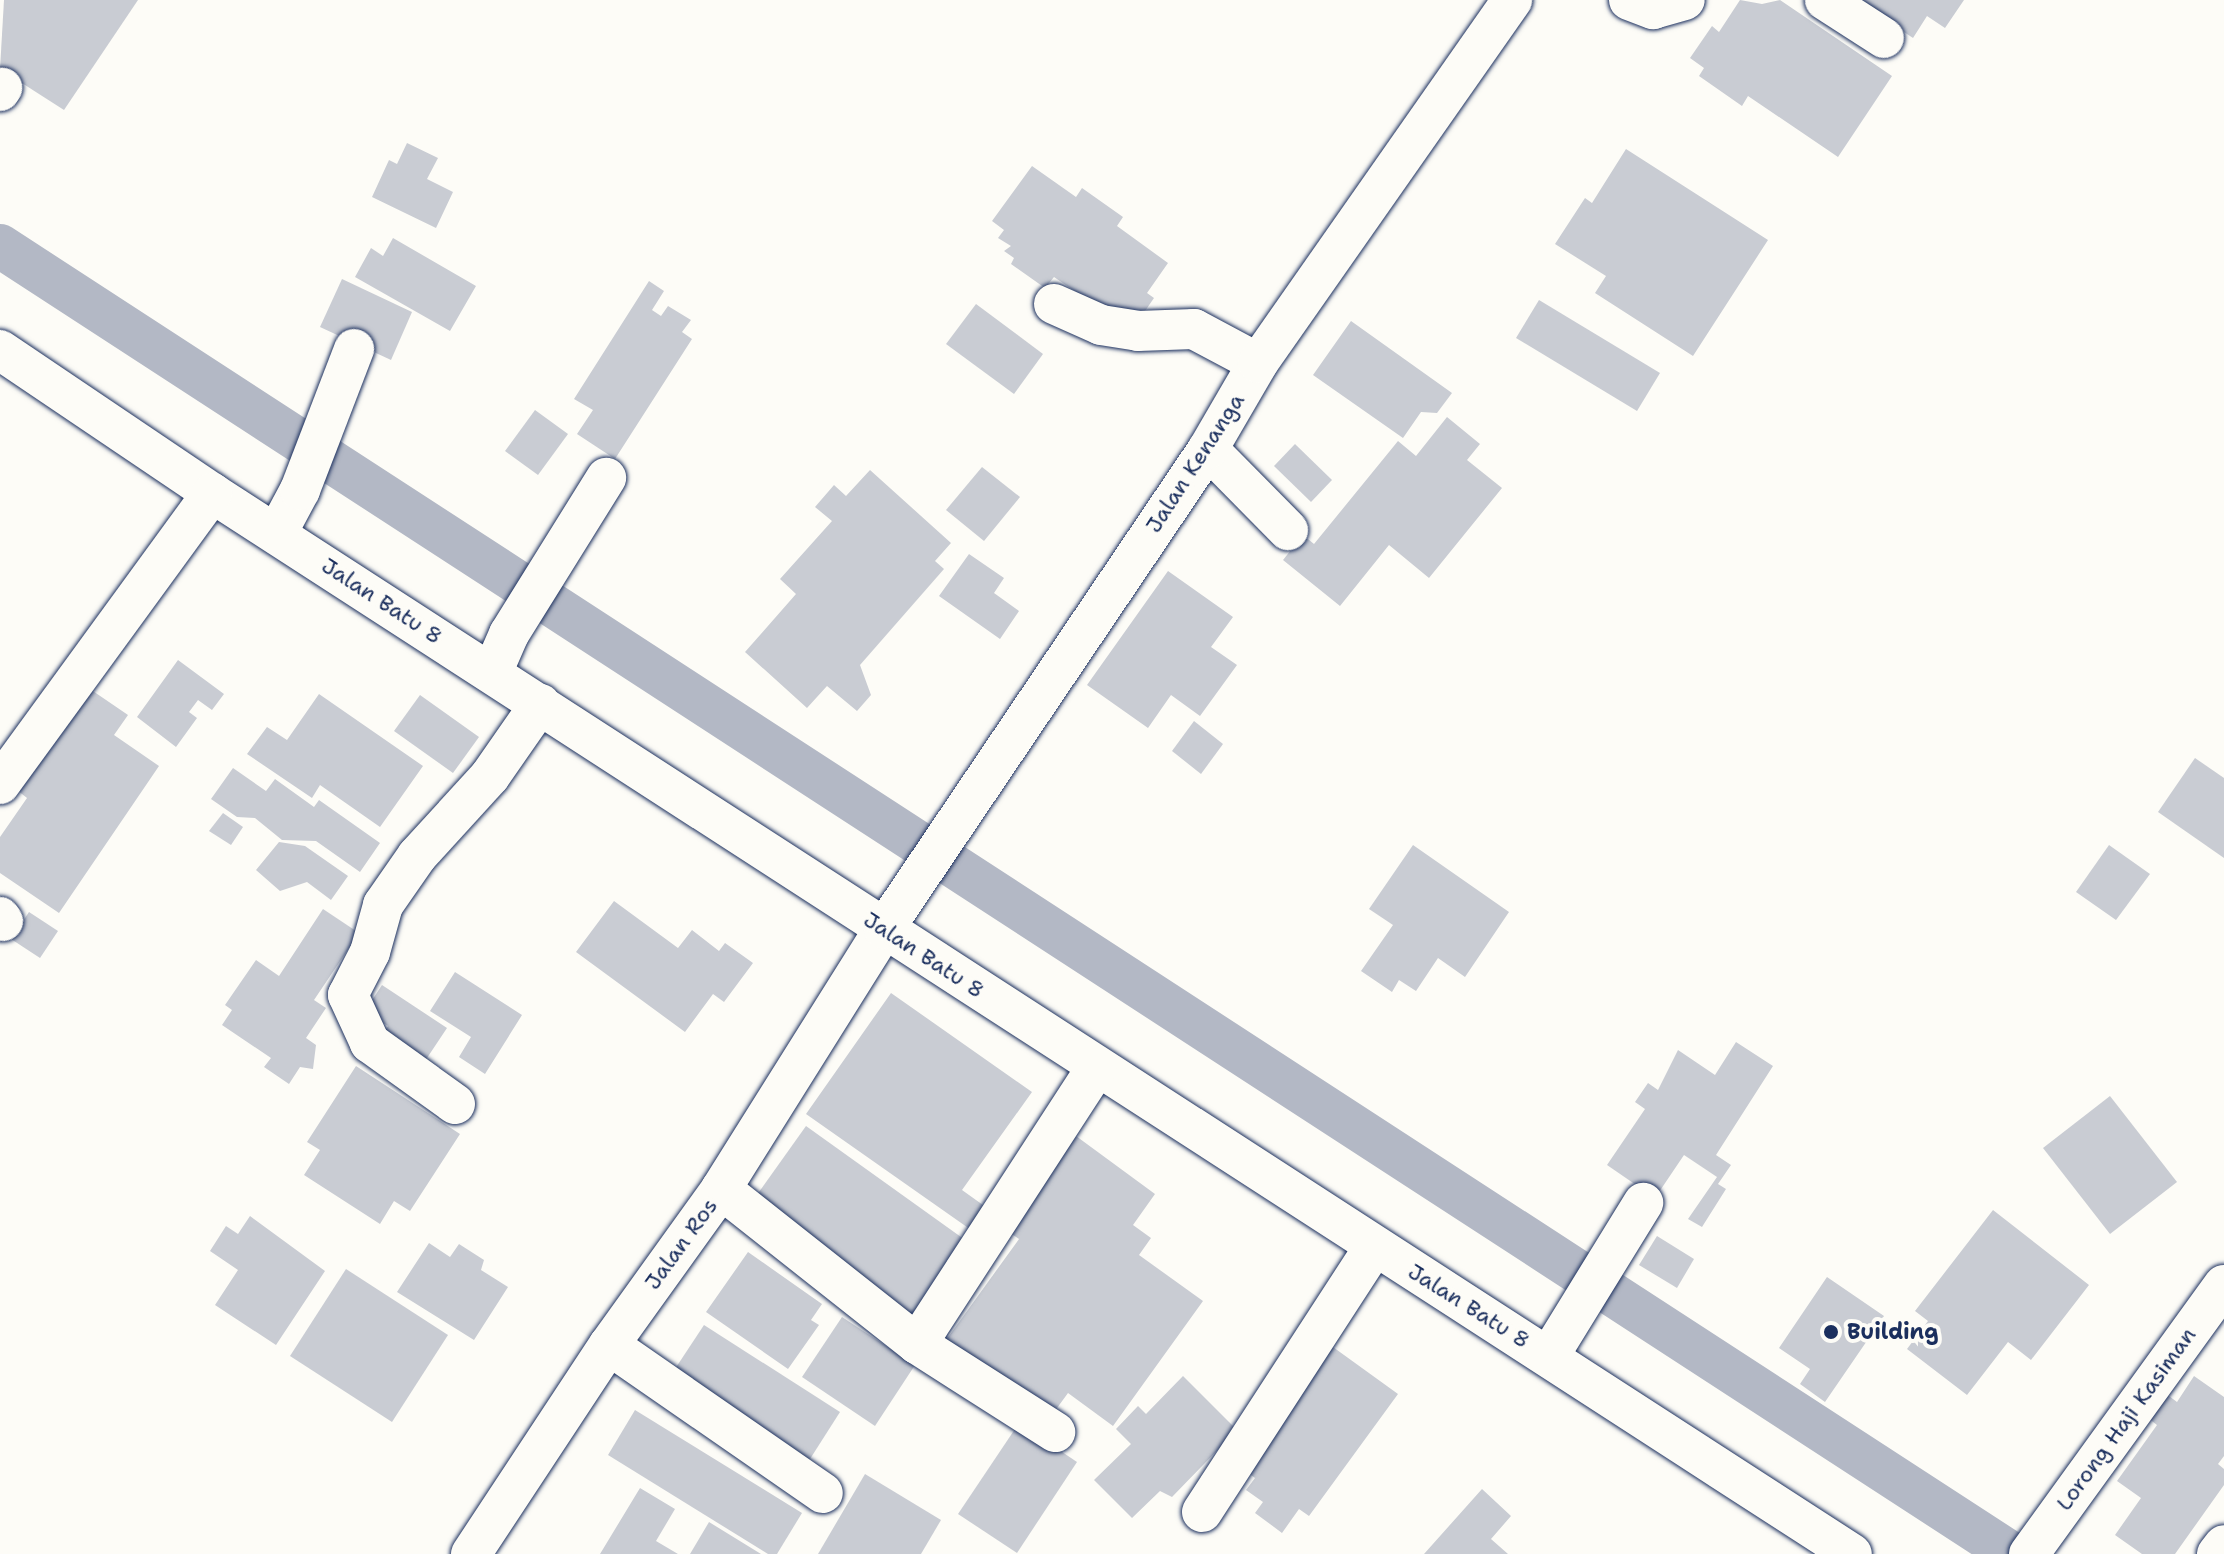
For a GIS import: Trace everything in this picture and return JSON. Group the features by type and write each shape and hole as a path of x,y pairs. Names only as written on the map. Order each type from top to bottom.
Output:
{"street":[{"name":"Jalan Kenanga","path":"894,913 1208,449 1258,363 1512,0"},
{"path":"1629,0 1653,9 1685,0"},
{"path":"1825,0 1884,38"},
{"path":"1054,304 1101,325 1138,331 1194,329 1258,363"},
{"path":"277,533 300,490 354,349"},
{"name":"Jalan Batu 8","path":"0,350 212,493 540,704 894,913 1097,1067 1549,1356 1849,1553"},
{"path":"1208,449 1288,530"},
{"path":"492,673 509,634 606,478"},
{"path":"0,784 212,493"},
{"path":"455,1104 370,1043 348,995 370,952 383,905 417,856 490,776 540,704"},
{"name":"Jalan Ros","path":"474,1553 609,1345 721,1189 894,913"},
{"path":"917,1344 1097,1067"},
{"path":"721,1189 917,1344 1055,1432"},
{"path":"1549,1356 1643,1203"},
{"path":"1202,1512 1375,1246"},
{"name":"Lorong Haji Kasiman","path":"2037,1542 2224,1285"},
{"path":"609,1345 823,1493"},
{"path":"2217,1554 2224,1545"}],"building":[{"path":"4,0 138,0 64,110 0,69"},
{"path":"1740,0 1762,4 1780,0 1892,76 1838,157 1748,96 1742,106 1699,76 1704,68 1690,58 1712,26 1719,32"},
{"path":"1856,0 1964,0 1945,28 1927,16 1913,38"},
{"path":"407,143 438,158 427,179 453,192 436,228 372,197 389,160 397,164"},
{"path":"1626,149 1768,240 1693,356 1595,293 1606,276 1555,244 1585,198 1592,203"},
{"path":"1032,166 1076,197 1082,188 1123,217 1117,226 1168,263 1147,293 1154,298 1143,314 1122,323 1054,277 1045,288 1011,264 1014,258 1004,251 1011,246 998,238 1004,230 992,221"},
{"path":"393,238 476,286 450,331 355,277 371,248 383,256"},
{"path":"342,279 412,312 391,360 320,327"},
{"path":"649,281 664,291 652,310 661,316 668,306 691,320 682,332 692,339 615,459 577,434 593,410 574,399"},
{"path":"1539,300 1660,373 1637,411 1516,338"},
{"path":"976,304 1043,354 1014,394 946,344"},
{"path":"1351,321 1452,393 1437,413 1421,412 1403,438 1313,375"},
{"path":"535,410 568,434 538,475 505,451"},
{"path":"1447,417 1480,444 1467,460 1502,488 1429,578 1389,545 1340,606 1283,560 1303,535 1314,544 1398,441 1416,456"},
{"path":"1295,444 1332,480 1311,502 1274,466"},
{"path":"982,467 1020,497 984,541 946,510"},
{"path":"870,470 951,543 935,561 944,569 860,665 871,695 857,711 827,686 807,708 745,652 796,594 780,579 832,521 815,507 834,485 846,496"},
{"path":"969,554 1004,578 994,593 1019,611 1000,639 939,596"},
{"path":"1168,571 1233,617 1211,647 1237,665 1200,716 1171,695 1148,728 1087,685"},
{"path":"178,660 224,694 212,710 198,700 189,712 197,718 176,747 137,717"},
{"path":"87,687 128,715 114,735 159,766 59,913 0,873 0,837 27,798 17,790"},
{"path":"319,694 423,766 380,827 320,785 312,798 247,754 267,727 287,740"},
{"path":"420,695 479,737 453,773 394,731"},
{"path":"1194,721 1223,744 1201,774 1172,751"},
{"path":"2195,758 2224,778 2224,858 2158,812"},
{"path":"233,768 266,791 275,779 314,807 319,800 380,843 360,872 316,841 282,840 255,818 237,817 211,799"},
{"path":"223,813 243,827 231,845 209,831"},
{"path":"279,842 305,846 348,876 331,900 307,882 280,891 256,870"},
{"path":"1413,845 1509,912 1465,977 1438,958 1416,991 1399,980 1392,992 1361,971 1393,925 1369,909"},
{"path":"2109,845 2150,874 2116,920 2076,892"},
{"path":"614,901 678,948 692,930 719,951 725,943 753,963 724,1002 713,994 685,1032 576,952"},
{"path":"323,909 359,933 314,1000 326,1008 306,1038 316,1045 313,1069 300,1067 289,1084 264,1067 271,1058 222,1025 232,1010 225,1005 256,960 279,976"},
{"path":"29,912 58,931 40,958 11,939"},
{"path":"455,972 522,1015 485,1074 459,1057 471,1037 430,1011"},
{"path":"382,985 447,1028 421,1067 380,1039 388,1026 365,1011"},
{"path":"891,993 1032,1092 962,1190 990,1210 974,1232 806,1114"},
{"path":"1736,1042 1773,1066 1716,1155 1731,1165 1718,1184 1726,1189 1702,1227 1688,1219 1717,1177 1684,1155 1655,1198 1607,1165 1645,1109 1635,1102 1648,1083 1658,1090 1678,1050 1715,1075"},
{"path":"356,1066 460,1134 410,1211 394,1201 380,1224 304,1175 320,1150 307,1142"},
{"path":"2110,1096 2177,1182 2110,1234 2043,1148"},
{"path":"806,1126 968,1242 910,1322 749,1206"},
{"path":"1076,1136 1155,1194 1133,1225 1151,1238 1139,1255 1203,1301 1113,1426 1068,1393 1049,1419 944,1343 1019,1239 1007,1231"},
{"path":"1993,1210 2089,1285 2031,1360 2008,1342 1967,1395 1907,1349 1928,1321 1915,1311"},
{"path":"250,1216 325,1271 276,1345 215,1305 238,1270 210,1251 226,1226 238,1234"},
{"path":"1657,1236 1694,1259 1677,1288 1639,1265"},
{"path":"429,1243 450,1257 459,1244 484,1260 481,1270 508,1287 474,1340 397,1292"},
{"path":"748,1252 822,1304 811,1320 819,1325 788,1369 706,1312"},
{"path":"346,1269 448,1335 392,1422 290,1356"},
{"name":"Building","path":"1827,1277 1884,1316 1825,1402 1800,1384 1810,1369 1779,1348"},
{"path":"842,1317 915,1365 875,1426 802,1377"},
{"path":"704,1325 840,1412 803,1470 667,1381"},
{"path":"1326,1342 1398,1394 1309,1516 1299,1509 1282,1533 1255,1513 1263,1502 1246,1490 1255,1478 1236,1464"},
{"path":"1183,1376 1237,1430 1172,1497 1160,1491 1132,1518 1094,1480 1131,1444 1116,1429 1138,1406 1146,1414"},
{"path":"2194,1376 2224,1397 2224,1456 2218,1464 2224,1469 2224,1485 2175,1554 2142,1554 2115,1535 2141,1498 2117,1481 2157,1425 2148,1418 2165,1393 2177,1402"},
{"path":"635,1410 802,1513 777,1554 768,1554 608,1455"},
{"path":"1019,1423 1077,1462 1017,1553 958,1514"},
{"path":"865,1474 941,1520 921,1554 818,1554"},
{"path":"640,1488 675,1509 656,1541 678,1554 600,1554"},
{"path":"1482,1489 1511,1516 1491,1539 1508,1554 1424,1554"},
{"path":"709,1522 761,1554 690,1554"}],"waterway":[{"path":"0,246 2012,1554"}],"place":[{"name":"Building","path":"1831,1332"}]}
